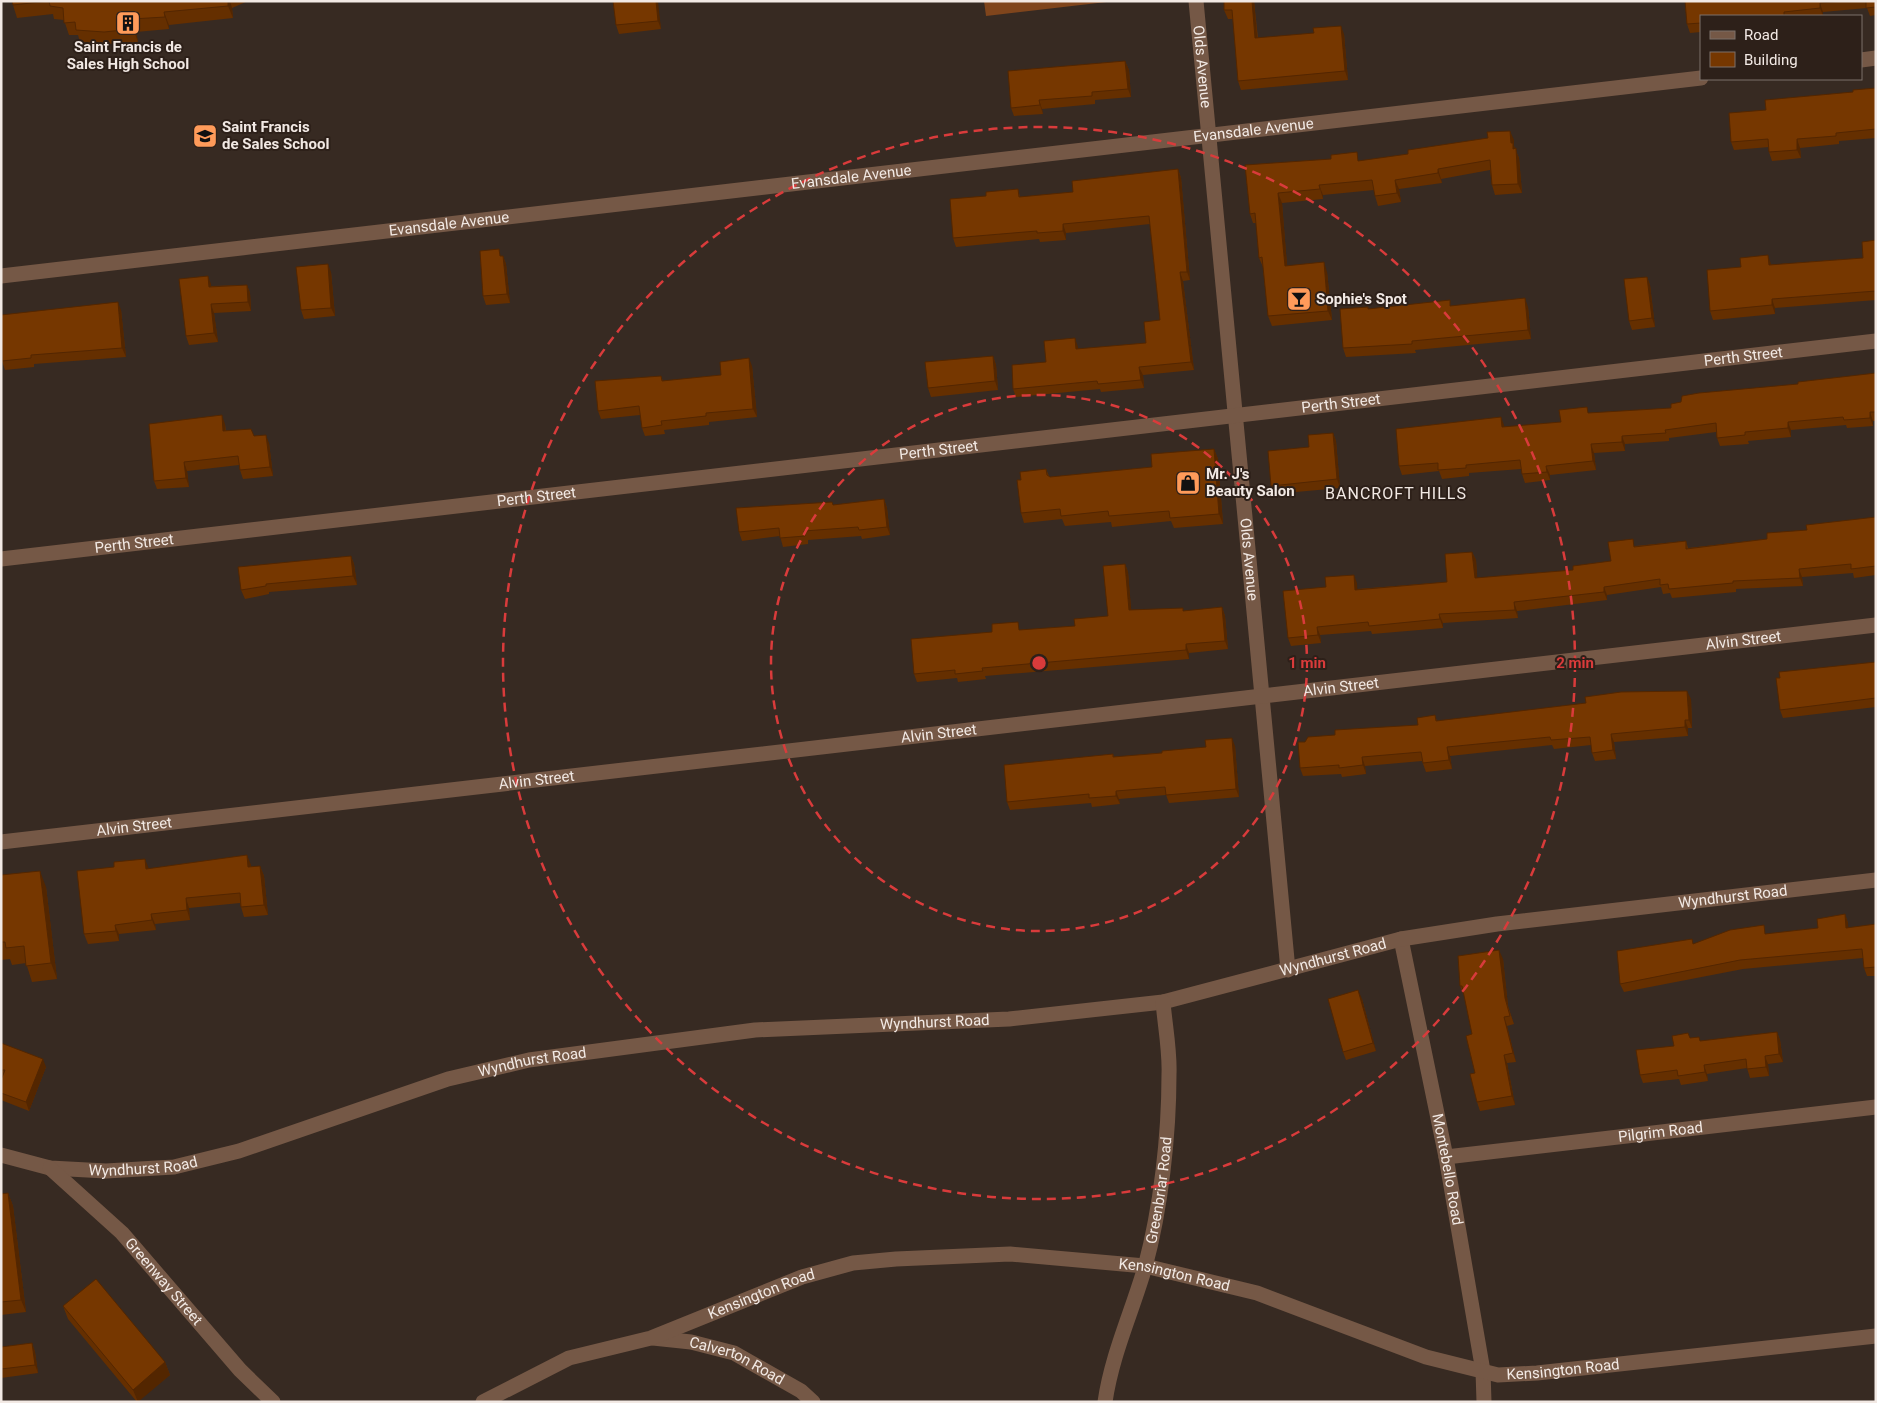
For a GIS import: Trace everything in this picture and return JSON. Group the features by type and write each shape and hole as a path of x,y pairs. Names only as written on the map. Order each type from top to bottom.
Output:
{"street":[{"name":"Olds Avenue","path":"1196,1 1288,970"},
{"path":"1862,60 1876,58"},
{"name":"Evansdale Avenue","path":"1,276 1700,78"},
{"name":"Perth Street","path":"1,559 1876,341"},
{"name":"Alvin Street","path":"1,842 1876,625"},
{"name":"Wyndhurst Road","path":"1,1155 50,1168 106,1171 174,1167 240,1151 448,1080 528,1060 754,1030 1010,1019 1163,1002 1402,939 1497,924 1876,880"},
{"name":"Montebello Road","path":"1402,939 1446,1157 1483,1371 1484,1402"},
{"name":"Greenbriar Road","path":"1105,1402 1116,1351 1145,1266 1165,1154 1170,1073 1163,1002"},
{"name":"Pilgrim Road","path":"1446,1157 1876,1107"},
{"name":"Greenway Street","path":"50,1168 122,1233 240,1370 273,1402"},
{"name":"Kensington Road","path":"483,1402 569,1358 651,1338 802,1278 853,1263 896,1259 1010,1254 1145,1266 1256,1293 1426,1357 1498,1375 1537,1373 1876,1336"},
{"name":"Calverton Road","path":"651,1338 691,1342 734,1353 801,1391 813,1402"}],"shaded area":[{"path":"984,1 1115,1 986,16"}],"building":[{"path":"12,1 49,1 13,5"},
{"path":"49,1 228,1 228,6 164,12 165,17 132,19 133,29 104,32 76,30 75,22 64,23 63,8 50,6"},
{"path":"613,1 656,1 658,21 616,25"},
{"path":"1224,1 1252,1 1255,38 1314,33 1313,28 1341,26 1345,71 1238,81 1232,10 1224,10"},
{"path":"1685,1 1845,1 1820,3 1820,8 1784,12 1784,15 1700,15 1700,23 1687,24"},
{"path":"1866,1 1876,1 1876,7 1866,8"},
{"path":"1125,61 1128,89 1092,92 1092,96 1039,100 1040,105 1011,108 1008,71"},
{"path":"1876,88 1876,129 1836,133 1836,136 1797,139 1797,150 1769,152 1768,139 1731,142 1729,113 1766,110 1765,100 1853,92 1853,90"},
{"path":"1510,131 1513,149 1516,148 1518,184 1492,185 1490,160 1438,169 1438,173 1395,180 1397,193 1375,196 1372,180 1319,185 1320,189 1278,193 1285,266 1324,262 1328,311 1268,316 1262,257 1259,258 1255,213 1250,214 1245,165 1331,159 1331,155 1357,152 1358,161 1408,154 1408,150 1488,138 1487,132"},
{"path":"1178,169 1187,272 1180,272 1191,362 1139,367 1141,380 1098,384 1097,381 1013,389 1012,365 1046,362 1044,341 1075,338 1076,349 1146,343 1144,322 1160,320 1149,216 1063,224 1063,231 1037,233 1037,231 953,238 950,199 986,196 986,192 1018,189 1019,197 1073,192 1072,181"},
{"path":"1876,240 1876,291 1772,299 1772,305 1710,311 1707,270 1741,267 1740,258 1768,255 1769,265 1863,258 1862,242"},
{"path":"499,249 500,256 503,256 507,294 483,296 480,251"},
{"path":"328,264 331,308 301,310 296,267"},
{"path":"208,276 209,287 247,285 248,302 211,304 214,333 186,336 179,279"},
{"path":"1647,277 1652,318 1629,321 1624,279"},
{"path":"1525,298 1528,330 1412,341 1412,344 1343,348 1340,309 1368,307 1368,309 1450,300 1450,306"},
{"path":"118,302 122,348 31,355 31,358 2,361 1,315"},
{"path":"993,356 995,381 928,388 925,362"},
{"path":"749,358 753,409 706,413 706,416 661,421 662,425 642,428 639,406 598,411 595,381 661,376 662,381 721,375 720,362"},
{"path":"1876,373 1876,412 1870,412 1870,418 1844,420 1843,417 1788,422 1788,428 1745,432 1745,435 1717,438 1716,423 1665,430 1666,433 1622,436 1622,442 1591,444 1593,461 1546,466 1547,472 1522,474 1520,460 1466,465 1466,468 1438,470 1438,463 1399,466 1396,429 1501,417 1502,427 1561,422 1559,410 1587,407 1588,413 1671,408 1671,404 1681,402 1682,396 1699,393 1798,384 1798,382"},
{"path":"222,415 223,431 251,429 254,436 266,435 270,467 240,470 238,456 184,462 186,478 154,481 149,424"},
{"path":"1333,433 1337,479 1271,486 1268,451 1309,447 1308,435"},
{"path":"1214,449 1219,514 1170,518 1169,511 1109,516 1108,511 1061,516 1060,509 1021,513 1017,480 1021,480 1020,472 1046,469 1047,475 1050,477 1152,467 1151,454"},
{"path":"884,499 887,527 859,530 858,527 804,531 805,536 780,538 779,528 739,532 736,508 832,502 833,505"},
{"path":"1876,517 1876,566 1851,569 1851,564 1799,569 1800,578 1733,581 1733,583 1669,589 1668,584 1660,585 1660,579 1604,587 1604,592 1514,602 1515,610 1439,614 1440,619 1369,626 1368,622 1317,627 1318,635 1288,638 1283,591 1326,587 1325,577 1354,575 1355,590 1447,582 1445,554 1472,552 1475,578 1573,570 1573,566 1611,561 1608,542 1633,539 1634,547 1686,541 1686,549 1767,539 1767,533 1807,530 1806,525"},
{"path":"351,556 353,576 266,584 266,586 241,590 238,567"},
{"path":"1125,564 1129,610 1183,608 1183,611 1222,607 1225,641 1186,644 1186,650 982,668 983,671 955,674 955,670 914,674 911,639 992,632 992,624 1018,622 1019,630 1075,626 1074,619 1108,616 1103,566"},
{"path":"1876,662 1876,698 1780,710 1776,678 1780,678 1779,672"},
{"path":"1687,691 1689,720 1685,720 1685,727 1611,734 1613,750 1592,753 1590,737 1551,740 1550,737 1447,747 1449,760 1423,763 1421,752 1362,757 1363,765 1339,768 1339,765 1300,768 1298,742 1305,742 1308,737 1335,735 1335,730 1418,725 1417,718 1435,715 1436,721 1586,703 1585,697 1621,692"},
{"path":"1232,738 1236,789 1166,795 1165,787 1116,791 1116,796 1089,798 1089,794 1007,802 1004,765 1113,754 1113,757 1162,753 1162,751 1206,747 1205,740"},
{"path":"247,855 248,867 260,866 264,905 241,907 240,893 186,898 187,910 151,914 152,920 115,925 116,931 84,934 77,871 114,867 114,862 145,859 146,869"},
{"path":"40,871 51,963 26,966 24,946 6,948 5,942 1,942 1,875"},
{"path":"1845,914 1846,928 1876,924 1876,967 1864,968 1862,949 1740,960 1620,984 1617,951 1692,939 1693,944 1730,930 1764,925 1765,934 1818,928 1817,919"},
{"path":"1499,950 1505,998 1510,1016 1504,1017 1513,1053 1504,1055 1512,1096 1477,1102 1470,1074 1475,1073 1466,1036 1472,1034 1462,986 1460,986 1458,956"},
{"path":"1358,990 1373,1043 1343,1052 1328,999"},
{"path":"1777,1032 1779,1054 1765,1056 1766,1067 1747,1069 1746,1059 1704,1065 1705,1072 1678,1076 1677,1070 1640,1075 1636,1050 1674,1046 1672,1036 1688,1033 1690,1038 1699,1037 1700,1041"},
{"path":"1,1043 43,1059 26,1102 1,1093 1,1080 5,1070 1,1070"},
{"path":"8,1193 21,1300 1,1302 1,1194"},
{"path":"96,1279 165,1362 133,1390 63,1306"},
{"path":"32,1343 35,1365 1,1369 1,1347"}],"place":[{"name":"Saint Francis de Sales High School","path":"128,23"},
{"name":"Saint Francis de Sales School","path":"205,136"},
{"name":"Sophie's Spot","path":"1299,299"},
{"name":"Mr. J's Beauty Salon","path":"1188,483"}],"district":[{"name":"BANCROFT HILLS","path":"1396,493"}]}
